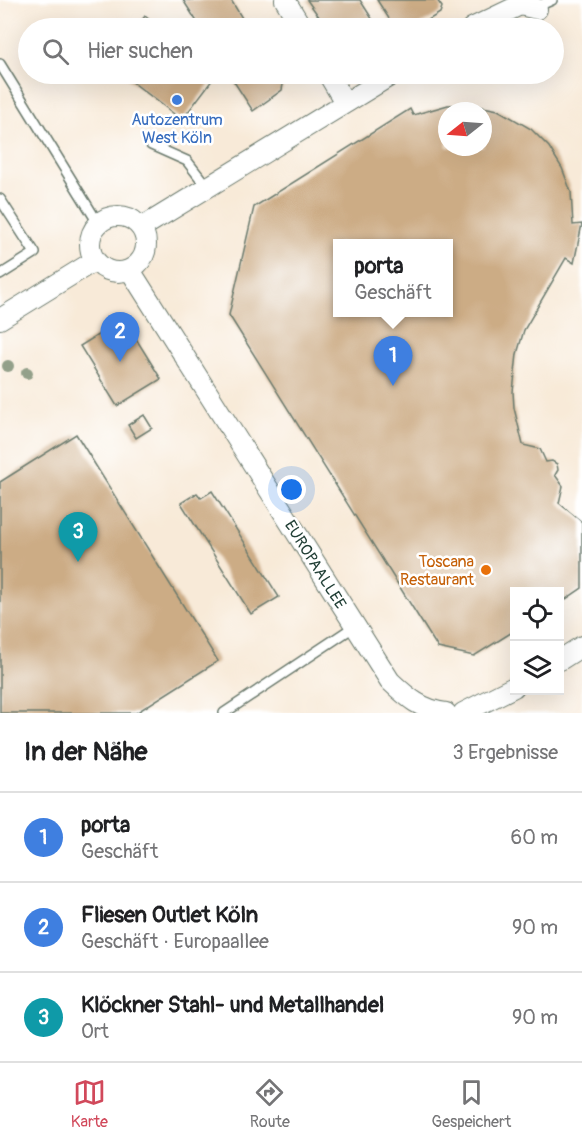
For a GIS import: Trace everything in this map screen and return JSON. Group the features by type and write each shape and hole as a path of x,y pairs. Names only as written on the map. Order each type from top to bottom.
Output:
{"street":[{"path":"285,0 296,18"},
{"path":"493,18 520,5 540,3"},
{"path":"334,84 344,101"},
{"path":"141,228 375,84"},
{"path":"116,215 125,217 141,228 145,235 145,251 137,265 130,270 111,272 94,261 89,241 98,223 116,215"},
{"path":"0,319 94,261"},
{"name":"EUROPAALLEE","path":"130,270 390,681 413,702 434,712 446,713"},
{"path":"564,657 582,646"},
{"path":"474,711 510,689"}],"lane":[{"path":"0,64 98,223"},
{"path":"151,144 187,161 208,188"},
{"path":"0,199 35,253 0,275"},
{"path":"224,713 356,626"}],"building":[{"path":"183,0 231,0 242,18 195,18"},
{"path":"307,0 360,0 372,18 320,18"},
{"path":"377,0 437,0 442,7 440,13 432,18 389,18"},
{"name":"Autozentrum West Köln","path":"135,84 209,84 182,120"},
{"path":"235,84 283,84 282,90 253,111"},
{"path":"438,108 438,156 492,156 492,109 531,129 549,147 562,168 571,192 573,225 582,224 574,263 566,258 524,330 517,354 513,392 514,408 523,445 540,449 546,462 552,461 557,464 558,470 555,475 563,486 559,503 582,522 582,588 564,600 564,587 510,587 510,634 474,656 438,648 229,315 254,207 410,109 413,115"},
{"path":"117,323 128,326 161,379 117,406 80,346"},
{"path":"144,415 152,428 136,438 128,425"},
{"path":"76,434 218,661 136,713 0,713 0,482"},
{"path":"212,491 279,597 251,614 181,503 197,493 201,498"}],"place":[{"name":"Autozentrum West Köln","path":"177,100"},
{"name":"Fliesen Outlet Köln","path":"120,362"},
{"name":"porta","path":"393,386"},
{"name":"Klöckner Stahl- und Metallhandel","path":"78,562"},
{"name":"Toscana Restaurant","path":"486,570"}]}
